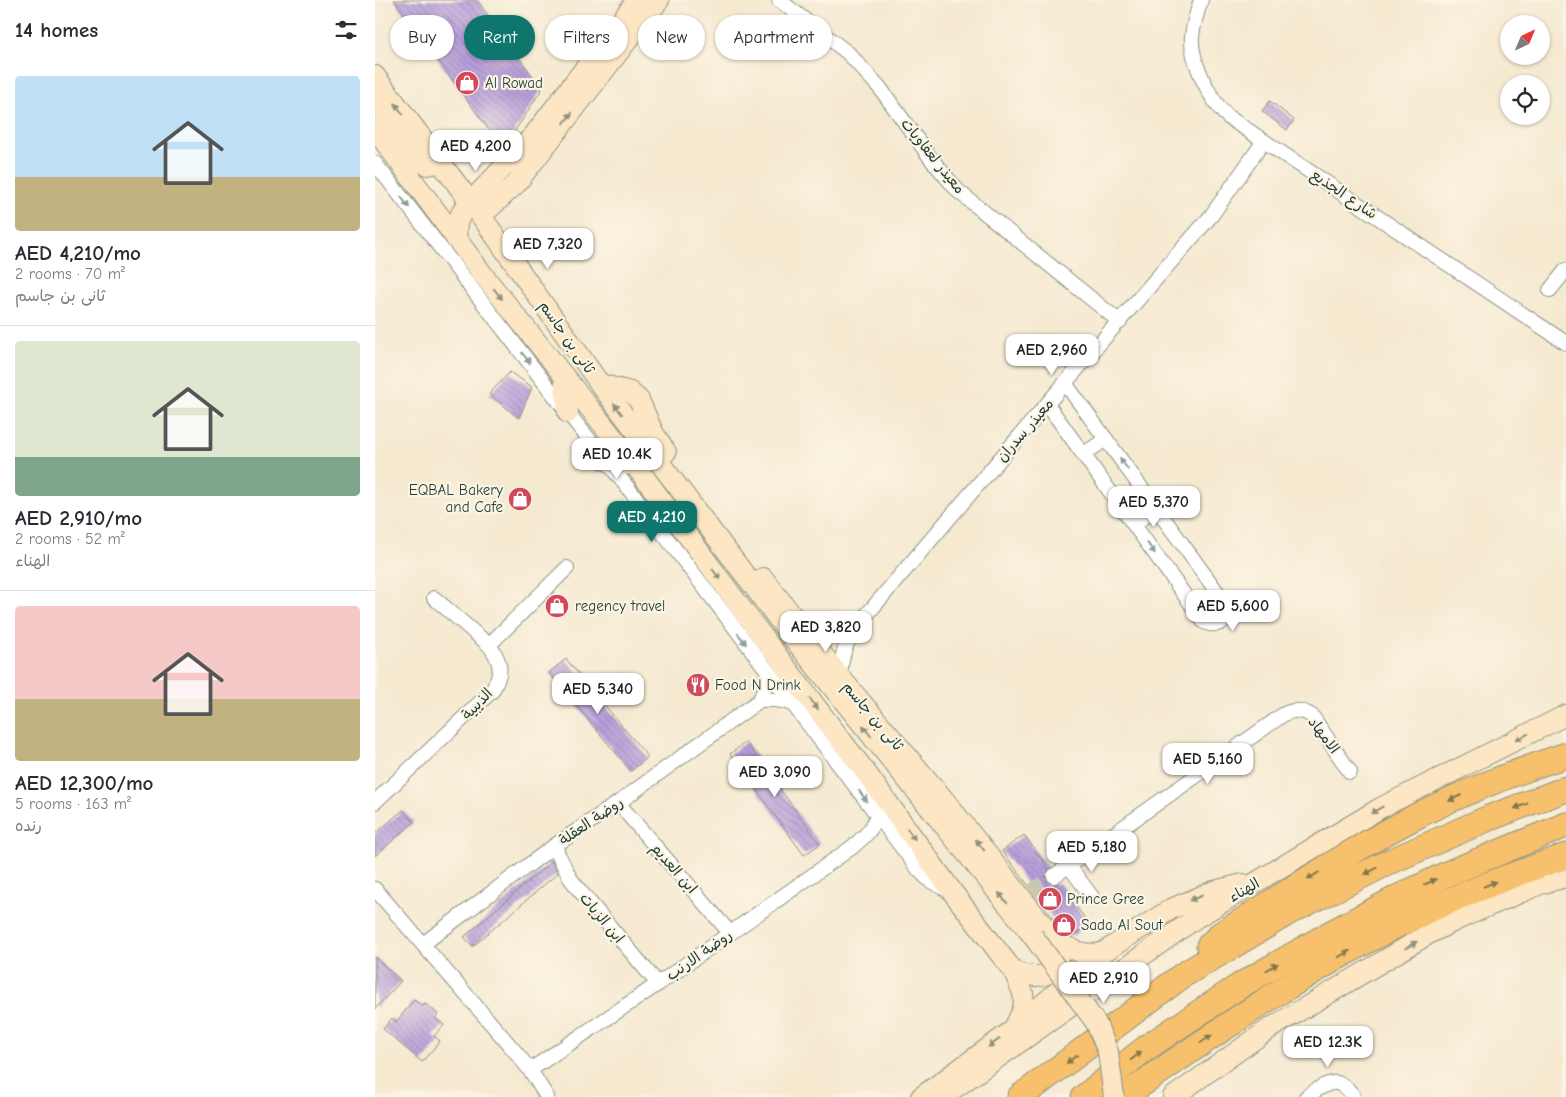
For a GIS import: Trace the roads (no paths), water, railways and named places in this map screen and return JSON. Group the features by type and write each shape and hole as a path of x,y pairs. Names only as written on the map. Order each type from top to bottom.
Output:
{"highway":[{"path":"1183,975 1221,934 1376,838 1412,818 1459,796 1501,778 1566,755"},
{"path":"1020,1097 1183,975 1291,912 1387,863 1489,818 1566,789"},
{"path":"1084,1097 1146,1048 1241,985 1333,932 1449,873 1566,825"},
{"path":"1123,1097 1276,993 1351,949 1429,910 1492,883 1566,856"}],"main road":[{"path":"471,211 506,166 534,135 637,0"},
{"path":"576,352 562,322 511,246 504,232 503,218 505,206 516,184 659,0"},
{"name":"ثانى بن جاسم","path":"375,76 452,178 471,211 531,285 600,384 630,392 639,400 658,440 691,486 840,677 1026,894 1055,940 1081,954 1102,953"},
{"path":"375,101 419,160 428,165 440,162"},
{"path":"375,113 443,204 471,211"},
{"name":"ثانى بن جاسم","path":"375,129 484,276 636,466 1014,972 1023,993 1024,1003 1022,1012 1013,1030"},
{"path":"452,178 461,179 489,175 506,166"},
{"path":"456,239 457,222 471,211 516,184"},
{"path":"484,276 489,264 498,262 504,264 531,285"},
{"path":"564,376 568,413"},
{"path":"600,384 801,649 1033,936 1096,1024 1108,1052 1114,1097"},
{"path":"605,460 636,466"},
{"name":"الهناء","path":"942,1097 1196,918 1382,807 1566,715"},
{"path":"1173,1097 1269,1029 1432,932 1543,884 1566,877"},
{"path":"921,1097 1013,1030 1102,953 1171,909 1214,891 1260,881"},
{"path":"1014,972 1041,977 1051,972 1058,962 1059,951 1055,940"},
{"path":"1195,1097 1201,1085 1216,1066"}],"street":[{"name":"معيذر لعفاويات","path":"779,0 848,53 880,88 932,160 959,191 1120,322"},
{"name":"شارع الجذيع","path":"1201,0 1193,28 1193,52 1201,76 1221,111 1566,343"},
{"name":"معيذر سدران","path":"840,677 844,649 858,625 1211,216 1264,141"},
{"name":"ثانى بن جاسم","path":"375,163 640,503 890,832 925,876 954,894"},
{"path":"1550,290 1566,270"},
{"path":"1047,404 1205,622 1211,625 1219,624 1225,620 1228,613 1227,606 1065,383"},
{"path":"1084,454 1106,439"},
{"path":"1134,524 1157,508"},
{"path":"489,645 567,568"},
{"name":"الذيبية","path":"375,802 492,691 498,681 500,666 496,654 489,645 434,598"},
{"name":"معيذر سدران","path":"806,632 819,636 833,636 846,632 858,625"},
{"path":"768,672 767,682 760,700 783,700 793,704"},
{"name":"روضة العقلة","path":"423,944 553,846 618,803 760,700"},
{"name":"الامهاد","path":"1054,876 1291,710 1306,712 1312,716 1351,772"},
{"name":"ابن العديم","path":"618,803 730,933"},
{"name":"روضة الارنب","path":"530,1070 657,984 851,848 865,837 875,822 877,815"},
{"name":"روضة الارنب","path":"865,837 890,832"},
{"name":"ابن الزيات","path":"553,846 570,878 580,892 657,984"},
{"path":"1069,866 1092,897"},
{"path":"375,889 530,1070 547,1097"},
{"path":"1306,1097 1323,1085 1331,1082 1337,1082 1352,1094"}],"tunnel":[{"path":"1031,891 1054,876"}],"place":[{"name":"Al Rowad","path":"467,83"},
{"name":"EQBAL Bakery and Cafe","path":"520,499"},
{"name":"regency travel","path":"557,606"},
{"name":"Food N Drink","path":"698,685"},
{"name":"Prince Gree","path":"1050,899"},
{"name":"Sada Al Sout","path":"1064,925"}]}
